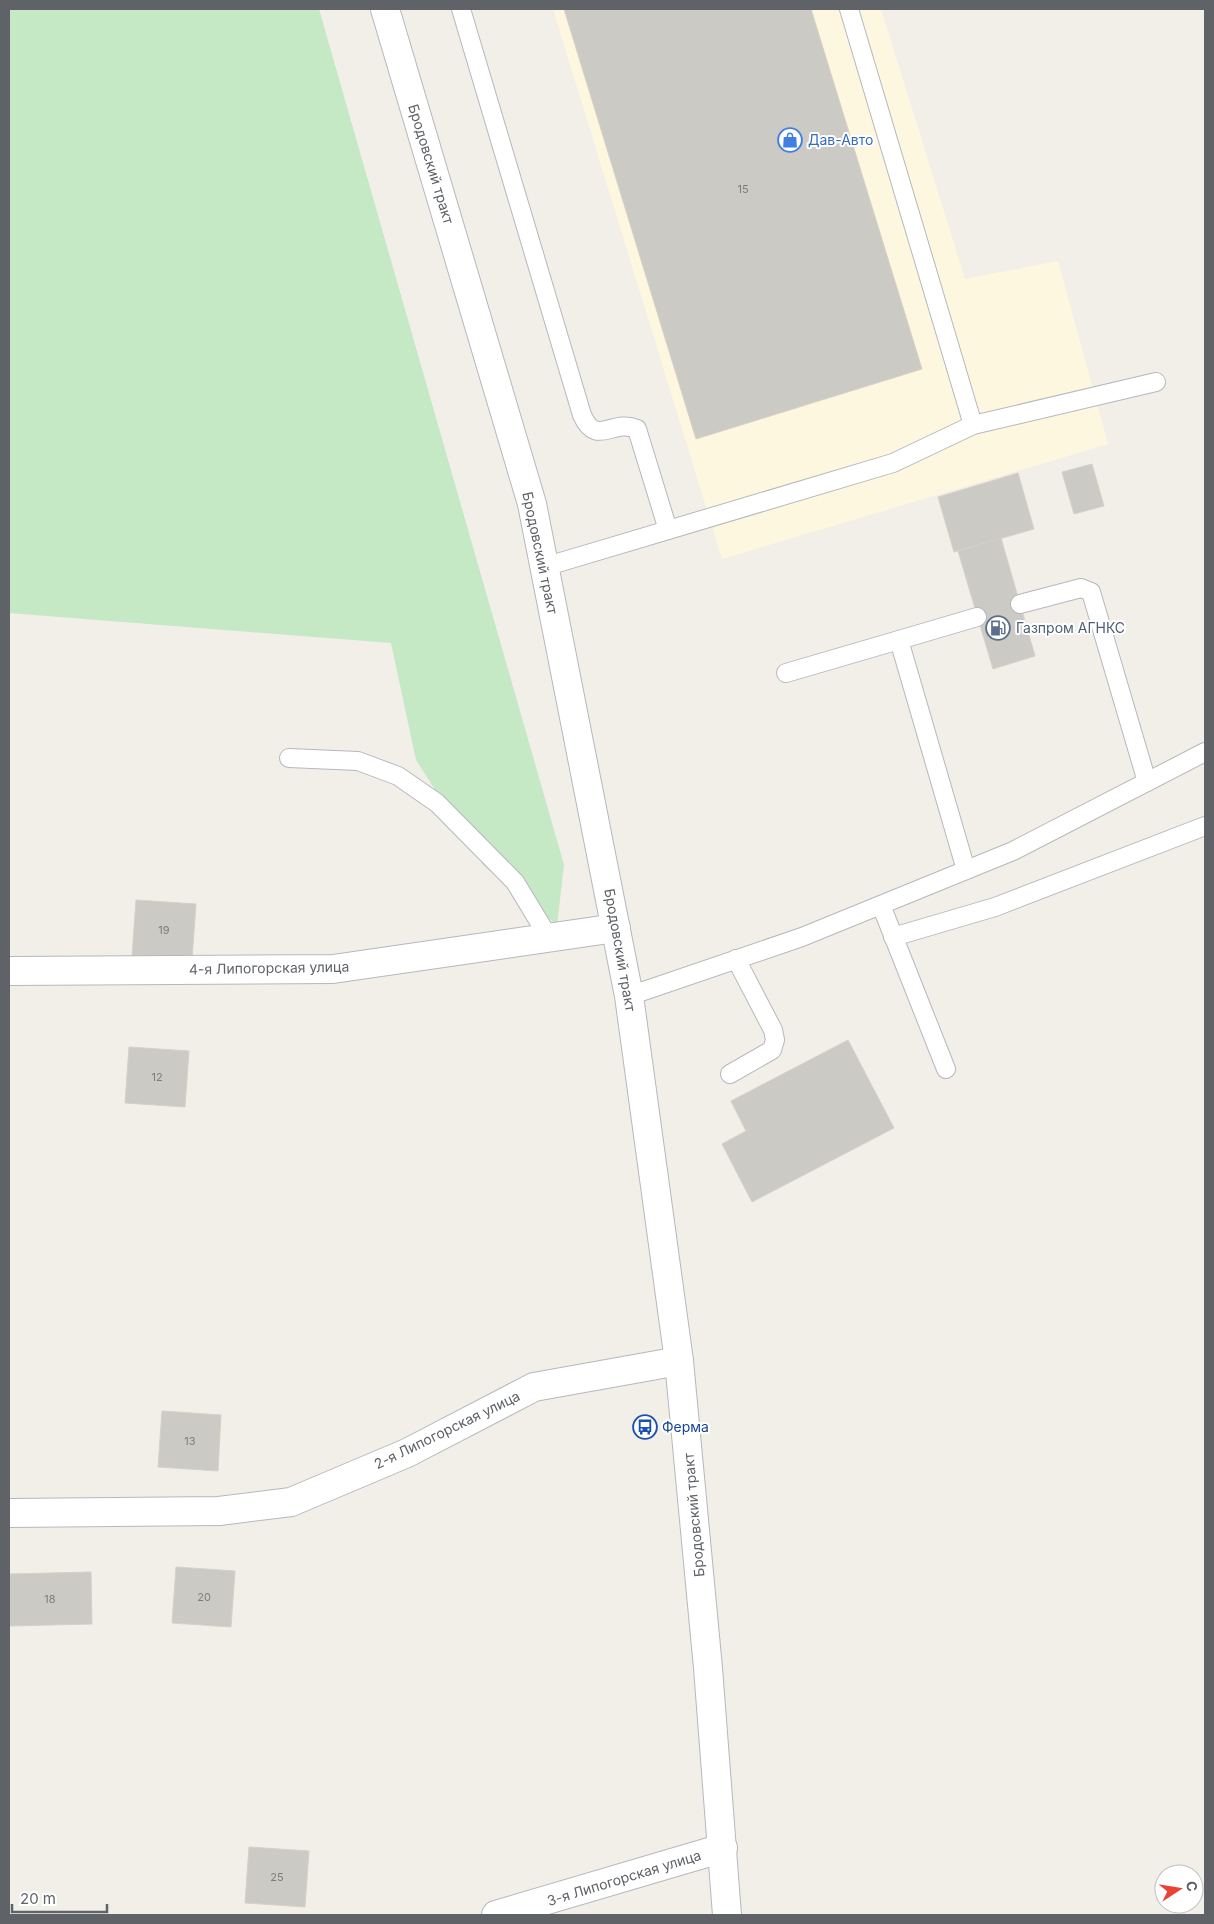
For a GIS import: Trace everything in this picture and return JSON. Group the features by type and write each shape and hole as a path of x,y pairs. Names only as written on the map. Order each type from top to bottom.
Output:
{"street":[{"name":"Бродовский тракт","path":"385,9 532,504 629,996 679,1361 728,1915"},
{"name":"4-я Липогорская улица","path":"9,971 333,969 616,928"},
{"name":"2-я Липогорская улица","path":"9,1514 219,1511 291,1502 407,1453 534,1387 679,1361"},
{"name":"3-я Липогорская улица","path":"496,1915 723,1848"}],"lane":[{"path":"461,9 582,415 588,428 596,432 629,425 637,429 668,530"},
{"path":"849,9 973,424"},
{"path":"544,567 893,463 973,424 1156,382"},
{"path":"1020,604 1081,588 1091,592 1147,782"},
{"path":"786,672 977,617"},
{"path":"899,640 966,870"},
{"path":"629,996 802,937 1013,851 1205,752"},
{"path":"289,758 358,761 398,776 437,803 515,882 549,938"},
{"path":"893,937 995,907 1205,826"},
{"path":"881,905 946,1069"},
{"path":"730,1074 772,1050 775,1040 773,1030 736,959"}],"shaded area":[{"path":"553,9 881,9 965,279 1058,261 1108,444 722,559"}],"green space":[{"path":"9,9 319,9 564,865 557,925 483,865 416,760 391,643 9,613"}],"building":[{"path":"564,9 811,9 922,369 696,439"},
{"path":"1092,464 1104,506 1074,514 1062,472"},
{"path":"1018,473 1034,529 954,552 938,497"},
{"path":"1001,538 1035,656 993,669 958,551"},
{"path":"136,900 196,904 192,960 132,956"},
{"path":"848,1040 894,1128 752,1202 722,1144 746,1131 731,1101"},
{"path":"129,1047 189,1051 185,1107 125,1103"},
{"path":"162,1411 221,1415 218,1471 158,1467"},
{"path":"176,1567 235,1571 231,1627 172,1623"},
{"path":"91,1572 92,1624 9,1626 9,1574"},
{"path":"249,1847 309,1851 305,1907 245,1903"}],"place":[{"name":"Дав-Авто","path":"790,140"},
{"name":"Газпром АГНКС","path":"998,628"},
{"name":"Ферма","path":"645,1427"}]}
